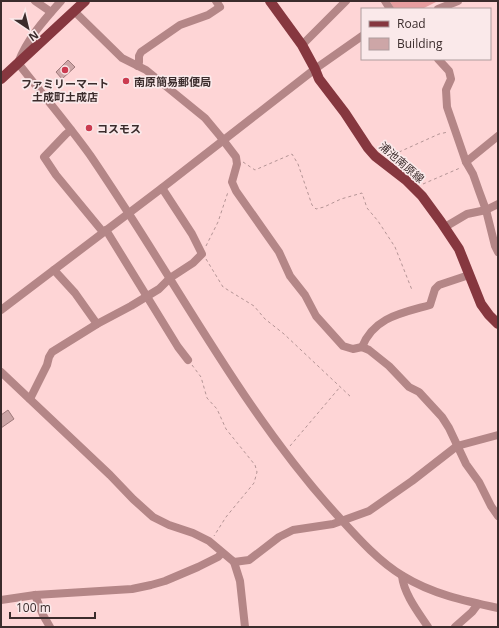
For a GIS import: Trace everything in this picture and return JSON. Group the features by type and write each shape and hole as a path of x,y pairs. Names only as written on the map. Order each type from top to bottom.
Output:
{"main road":[{"path":"1,79 85,1"},
{"name":"浦池南原線","path":"270,1 302,45 319,79 345,113 368,148 422,196 445,227 459,249 481,304 498,324"}],"street":[{"path":"35,1 51,12"},
{"path":"61,1 30,39 23,50 18,63 89,154 257,414 284,452 342,521 385,564 402,576 434,592 453,598 498,608"},
{"path":"138,66 141,52 180,25 208,15 220,7 216,1"},
{"path":"302,45 346,1"},
{"path":"440,8 458,1"},
{"path":"74,11 122,58 146,70 204,118 223,140 236,157 237,164 232,182 236,192 279,252 290,276 305,295 316,316 342,346 353,349 362,347 369,350 389,366 409,388 419,392 427,400 449,428 466,464 479,482 491,506 498,516"},
{"path":"1,310 162,188 315,69 361,37"},
{"path":"439,60 449,71 451,79 446,90 447,107 466,162 473,174 486,210 494,246 498,252"},
{"path":"71,130 44,157 56,175 104,231 147,296 178,347 188,360"},
{"path":"466,162 498,136"},
{"path":"30,399 52,352 97,324 159,289 170,278 193,263 202,254 192,234 162,188"},
{"path":"445,227 467,214 486,210 498,204"},
{"path":"54,270 75,293 97,324"},
{"path":"362,347 364,341 375,327 384,320 430,305 435,289 439,285 469,275"},
{"path":"1,372 110,475 133,499 153,516 169,525 193,533 209,541 234,562 240,581 245,627"},
{"path":"234,562 249,560 279,538 293,530 342,521 369,510 412,481 457,446 498,435"},
{"path":"1,600 35,595 132,589 151,585 165,581 198,567 218,557 222,553"},
{"path":"402,576 403,583 411,599 428,627"},
{"path":"35,595 43,615 50,627"},
{"path":"456,627 478,604"}],"path":[{"path":"380,160 439,134 454,130"},
{"path":"236,157 255,170 292,154 298,164 312,205 316,209 324,208 341,199 362,193 367,208 378,221 395,247 412,290"},
{"path":"414,188 462,167 466,162"},
{"path":"232,182 218,222 202,254 223,287 254,306 265,319 284,334 352,398"},
{"path":"188,360 201,378 207,398 217,408 226,429 256,465 257,472 254,483 226,517 209,541"},
{"path":"284,452 340,386"}],"shaded area":[{"path":"390,1 438,1 424,8 394,8"}],"building":[{"name":"ファミリーマート 土成町土成店","path":"68,60 75,67 62,79 56,72"},
{"path":"8,410 14,419 1,428 1,415"}],"place":[{"name":"ファミリーマート 土成町土成店","path":"65,70"},
{"name":"南原簡易郵便局","path":"126,81"},
{"name":"コスモス","path":"89,128"}]}
